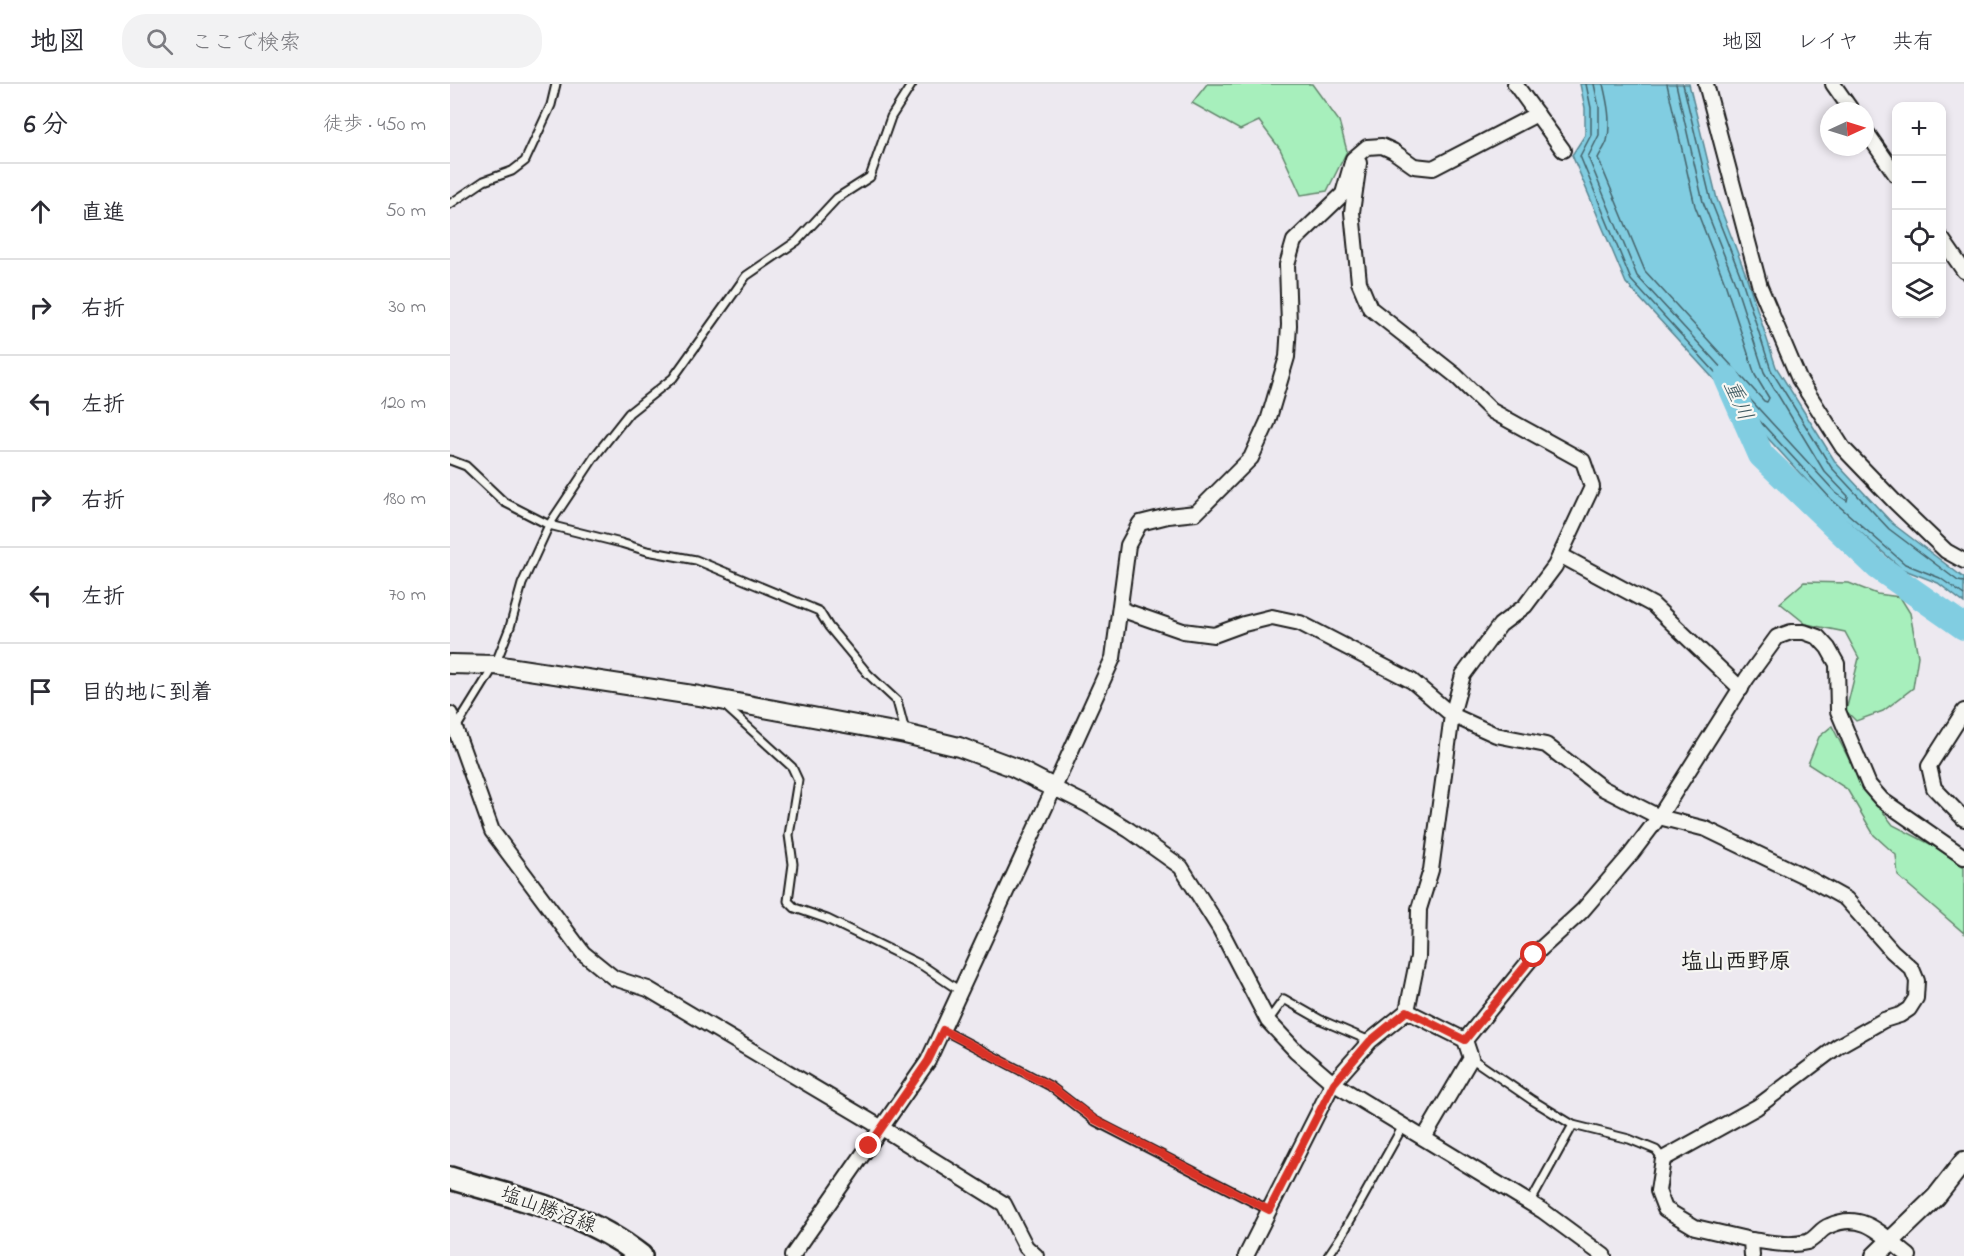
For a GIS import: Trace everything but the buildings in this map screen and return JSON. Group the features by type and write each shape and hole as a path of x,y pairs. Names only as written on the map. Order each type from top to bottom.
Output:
{"main road":[{"name":"塩山勝沼線","path":"450,1178 553,1209 581,1220 604,1231 641,1256"}],"street":[{"path":"1515,84 1563,150"},
{"path":"1706,84 1760,287 1799,379 1843,448 1947,551 1964,561"},
{"path":"1833,84 1846,102"},
{"path":"792,1256 928,1061 943,1030 1113,658 1128,545 1140,523 1168,516 1196,513 1251,458 1268,421 1287,357 1289,325 1287,265 1294,241 1343,194 1353,159 1367,147 1382,146 1414,166 1433,168 1537,114"},
{"path":"1874,143 1892,169"},
{"path":"1246,1256 1334,1083 1370,1041 1407,1011 1418,957 1419,909 1431,870 1452,715 1463,675 1500,625 1525,606 1555,567 1592,487 1583,460 1492,411 1455,375 1370,308 1359,282 1352,212 1361,152"},
{"path":"1946,246 1964,271"},
{"path":"1560,555 1653,605 1741,689"},
{"path":"1120,609 1184,631 1214,635 1272,617 1300,623 1412,681 1452,715 1496,735 1546,745 1602,788 1659,817 1706,829 1846,899 1892,951 1912,969 1917,981 1916,998 1909,1009 1838,1046 1757,1107 1662,1159 1658,1191 1665,1209 1695,1227 1751,1240 1794,1245 1810,1241 1826,1226 1848,1219 1869,1224 1909,1256"},
{"path":"1465,1040 1534,955 1582,911 1631,854 1659,817 1741,689 1777,638 1791,632 1804,632 1818,638 1828,648 1837,664 1838,711 1869,785 1882,800 1964,857"},
{"path":"450,664 495,665 717,699 905,734 959,747 1013,767 1088,805 1129,830 1181,867 1220,929 1268,1021 1296,1052 1334,1083 1530,1203 1604,1256"},
{"path":"1964,713 1929,766 1934,788 1964,819"},
{"path":"450,714 452,735 492,831 583,953 614,978 648,989 882,1128 1004,1204 1026,1247 1036,1256"},
{"path":"1407,1011 1465,1040 1471,1058 1425,1138"},
{"path":"1875,1256 1936,1197 1964,1161"},
{"path":"1751,1240 1752,1256"}],"lane":[{"path":"450,204 484,181 512,171 525,161 551,105 556,84"},
{"path":"452,735 495,665 510,627 522,584 549,525 595,456 629,413 673,378 746,276 797,241 837,198 870,177 891,117 912,84"},
{"path":"450,460 466,466 504,502 549,525 647,551 696,560 819,611 829,627 868,674 897,701 905,734"},
{"path":"717,699 792,767 798,780 789,835 793,864 788,901 795,908 827,919 923,966 961,991"},
{"path":"1268,1021 1284,999 1321,1020 1370,1041"},
{"path":"943,1030 1050,1086 1095,1120 1269,1210"},
{"path":"1471,1058 1573,1125 1629,1139 1656,1150 1662,1159"},
{"path":"1328,1256 1404,1125"},
{"path":"1530,1203 1573,1125"}],"green space":[{"path":"1207,84 1312,84 1339,121 1347,151 1327,191 1301,195 1280,149 1259,121 1240,130 1192,103"},
{"path":"1804,582 1849,583 1877,594 1900,597 1910,613 1918,656 1913,688 1883,711 1856,721 1846,711 1859,658 1845,632 1806,624 1780,603"},
{"path":"1832,726 1861,783 1893,825 1934,846 1964,867 1964,933 1898,876 1896,855 1874,835 1847,789 1808,764 1819,737"}],"water":[{"path":"1580,84 1689,84 1717,199 1746,275 1776,367 1836,463 1893,524 1964,578 1964,603 1938,583 1902,569 1827,503 1626,283 1572,155 1585,135 1585,108"}],"waterway":[{"name":"重川","path":"1727,378 1761,455 1878,567 1964,627"}],"district":[{"name":"塩山西野原","path":"1736,963"}],"route":[{"path":"869,1146 928,1061 943,1030 1050,1086 1095,1120 1269,1210 1334,1083 1370,1041 1407,1011 1465,1040 1534,955"}]}
